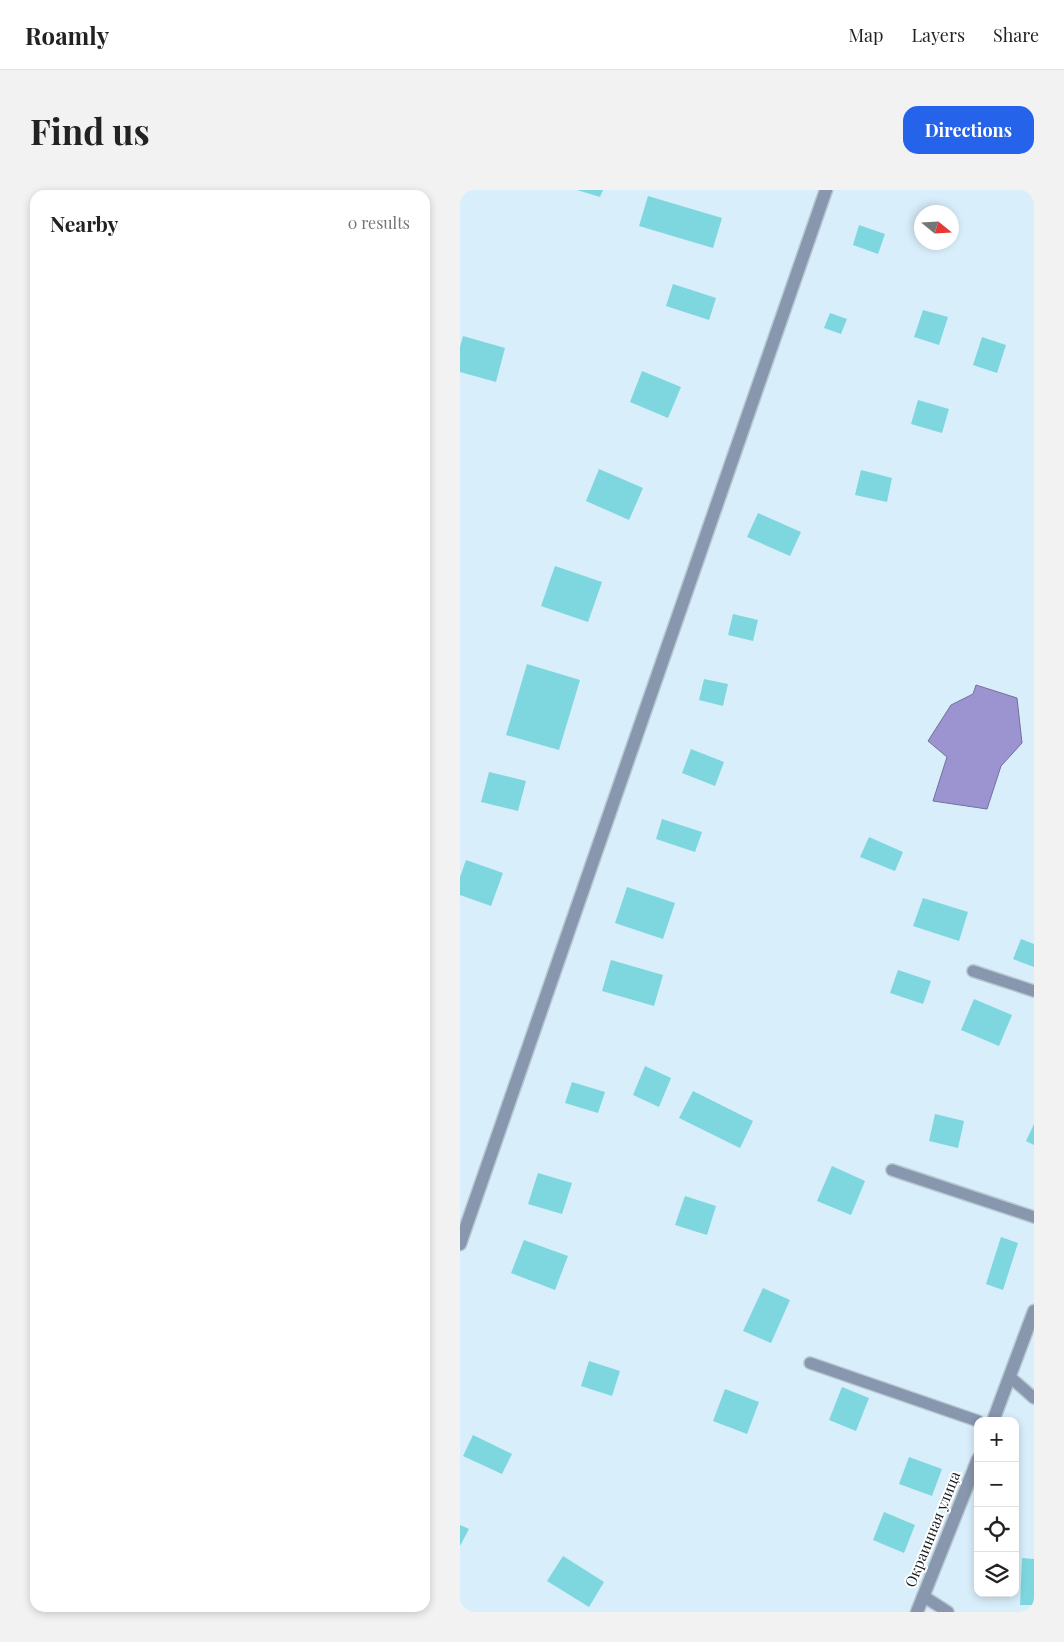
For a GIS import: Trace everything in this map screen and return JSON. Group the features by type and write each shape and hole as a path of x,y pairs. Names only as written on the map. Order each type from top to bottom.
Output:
{"street":[{"path":"460,1244 826,190"},
{"path":"995,1417 1034,1311"},
{"name":"Окраинная улица","path":"917,1612 976,1462"}],"lane":[{"path":"973,972 1034,991"},
{"path":"892,1170 1034,1217"},
{"path":"810,1363 974,1420"},
{"path":"1010,1377 1034,1398"},
{"path":"923,1596 948,1612"}],"shaded area":[{"path":"976,685 1017,698 1022,743 1001,766 987,809 933,801 947,757 928,741 951,705 973,694"}],"building":[{"path":"577,190 603,190 600,197"},
{"path":"648,196 722,218 713,248 639,226"},
{"path":"859,225 885,234 878,254 853,245"},
{"path":"673,284 716,298 709,320 666,306"},
{"path":"923,310 948,317 939,345 914,337"},
{"path":"830,313 847,319 841,334 824,328"},
{"path":"463,336 505,348 496,382 460,372 460,347"},
{"path":"982,337 1006,345 997,373 973,365"},
{"path":"642,371 681,387 668,418 630,402"},
{"path":"918,400 949,409 942,433 911,424"},
{"path":"599,469 643,488 629,520 586,501"},
{"path":"861,470 892,478 887,502 855,495"},
{"path":"758,513 801,532 790,556 747,537"},
{"path":"555,566 602,582 588,622 541,606"},
{"path":"733,614 758,620 753,641 728,635"},
{"path":"527,664 580,680 559,750 506,735"},
{"path":"704,679 728,684 723,706 699,700"},
{"path":"691,749 724,762 715,786 682,773"},
{"path":"489,772 526,781 518,811 481,802"},
{"path":"662,819 702,832 695,852 656,839"},
{"path":"869,837 903,852 895,871 860,857"},
{"path":"466,860 503,873 491,906 460,895 460,877"},
{"path":"627,887 675,903 663,939 615,923"},
{"path":"923,898 968,912 959,941 913,926"},
{"path":"1021,939 1034,944 1034,967 1013,959"},
{"path":"611,960 663,975 654,1006 602,991"},
{"path":"898,970 931,981 923,1004 890,993"},
{"path":"974,999 1012,1015 999,1046 961,1030"},
{"path":"645,1066 671,1078 659,1107 633,1095"},
{"path":"572,1082 605,1092 598,1113 565,1103"},
{"path":"693,1091 753,1121 740,1148 679,1118"},
{"path":"935,1114 964,1121 958,1148 929,1141"},
{"path":"1034,1124 1034,1145 1026,1141"},
{"path":"832,1166 865,1181 851,1215 817,1201"},
{"path":"538,1173 572,1183 562,1214 528,1204"},
{"path":"685,1196 716,1206 707,1235 675,1225"},
{"path":"1001,1237 1018,1243 1003,1290 986,1284"},
{"path":"524,1240 568,1256 555,1290 511,1273"},
{"path":"763,1288 790,1300 771,1343 743,1331"},
{"path":"589,1361 620,1371 612,1396 581,1386"},
{"path":"842,1387 869,1398 856,1431 829,1420"},
{"path":"725,1389 759,1402 747,1434 713,1421"},
{"path":"473,1435 512,1454 502,1474 463,1456"},
{"path":"909,1457 942,1469 932,1496 899,1484"},
{"path":"884,1512 915,1525 904,1553 873,1540"},
{"path":"460,1525 469,1529 460,1546"},
{"path":"563,1556 604,1582 589,1607 547,1581"},
{"path":"1022,1558 1034,1559 1034,1605 1020,1605"}]}
